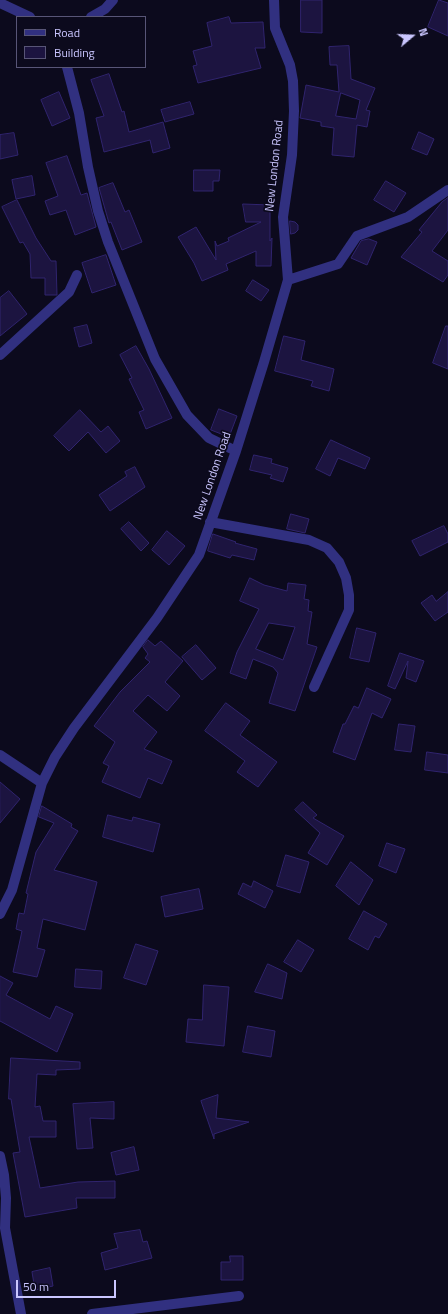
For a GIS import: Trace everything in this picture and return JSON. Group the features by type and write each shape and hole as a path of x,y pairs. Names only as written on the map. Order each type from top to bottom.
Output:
{"street":[{"path":"93,16 106,9 113,0"},
{"name":"New London Road","path":"0,914 12,890 42,783 55,757 74,728 157,618 199,555 236,452 288,280 283,217 292,155 293,81 290,65 275,28 274,0"},
{"path":"0,3 28,16"},
{"path":"67,68 79,112 88,167 98,211 108,242 155,359 187,415 209,438 236,452"},
{"path":"288,280 338,264 357,236 408,217 448,190"},
{"path":"0,355 69,292 77,275"},
{"path":"210,522 309,540 327,548 339,562 346,578 349,595 349,610 314,687"},
{"path":"0,755 42,783"},
{"path":"0,1156 4,1175 6,1198 5,1228 21,1314"},
{"path":"92,1314 239,1296"}],"building":[{"path":"301,0 322,0 322,33 301,32"},
{"path":"439,0 448,3 448,36 428,27"},
{"path":"229,17 231,23 263,22 265,48 255,48 261,68 198,83 193,66 197,65 193,51 212,46 207,23"},
{"path":"349,46 351,79 375,88 366,110 370,111 367,127 357,125 354,157 332,155 334,128 321,126 321,122 300,118 306,85 339,92 337,65 330,65 329,47","holes":["341,93 360,100 356,119 336,116"]},
{"path":"109,74 122,112 124,111 129,132 163,122 170,148 153,153 150,140 104,152 96,118 104,116 91,80"},
{"path":"59,92 70,118 52,126 41,100"},
{"path":"190,102 194,114 165,122 161,110"},
{"path":"419,132 434,139 427,155 412,149"},
{"path":"14,133 18,155 0,159 0,135"},
{"path":"67,156 81,195 87,193 96,227 75,235 66,210 50,215 45,201 58,196 46,163"},
{"path":"194,170 220,170 219,181 213,181 213,191 194,191"},
{"path":"32,176 35,195 16,199 12,180"},
{"path":"386,181 406,193 394,212 374,200"},
{"path":"113,183 125,212 129,210 142,242 122,250 111,222 109,223 99,188"},
{"path":"448,198 448,230 432,251 448,261 448,275 443,282 401,257 422,232 419,230 442,202"},
{"path":"17,200 36,238 51,261 56,261 57,295 45,295 45,278 31,278 30,254 23,242 20,243 2,207"},
{"path":"243,204 270,205 270,241 272,238 271,266 256,266 256,251 226,264 228,270 202,281 194,263 178,237 196,227 216,260 215,241 217,246 229,241 228,238 261,222 246,222"},
{"path":"290,221 295,222 298,225 298,230 291,234"},
{"path":"369,239 377,242 367,265 351,258 361,241"},
{"path":"106,255 116,285 92,293 82,263"},
{"path":"253,280 269,290 261,301 246,291"},
{"path":"9,291 27,314 0,336 0,298"},
{"path":"87,325 92,343 79,347 74,328"},
{"path":"446,326 448,326 448,369 433,363"},
{"path":"284,336 305,341 301,360 334,369 329,391 311,386 313,381 275,371"},
{"path":"136,346 149,369 172,418 146,429 139,412 144,410 129,379 132,378 120,355"},
{"path":"219,409 237,416 229,437 211,430"},
{"path":"80,410 101,432 108,426 120,441 106,453 88,432 69,451 54,436"},
{"path":"331,440 370,458 365,469 338,458 330,476 316,469"},
{"path":"254,455 272,459 271,463 288,468 283,482 270,478 272,475 250,470"},
{"path":"135,467 145,487 110,511 99,495 127,476 125,472"},
{"path":"291,514 309,519 305,533 287,529"},
{"path":"129,522 149,543 141,551 121,529"},
{"path":"444,526 448,534 448,542 420,556 412,541"},
{"path":"167,531 185,546 169,565 152,550"},
{"path":"213,534 236,542 235,543 257,549 254,560 232,555 230,558 208,551"},
{"path":"250,578 264,585 287,591 288,583 306,585 304,599 309,600 308,611 312,612 307,644 317,647 295,711 269,703 278,673 273,667 253,659 246,679 230,673 237,652 259,609 240,601","holes":["269,623 295,627 283,660 256,649"]},
{"path":"448,592 448,612 435,621 421,603 432,595 436,601"},
{"path":"357,628 376,633 369,662 350,658"},
{"path":"148,640 155,646 161,641 183,661 165,682 180,696 167,711 148,695 133,711 157,732 144,749 172,761 162,784 148,778 140,798 102,782 109,766 103,763 115,742 94,726 120,692 150,662 145,658 148,654 143,647"},
{"path":"196,645 216,668 202,680 182,657"},
{"path":"400,653 424,661 416,682 406,678 408,661 395,689 388,686"},
{"path":"367,688 391,699 382,718 372,713 355,760 333,752 343,724 345,724 354,706 358,708"},
{"path":"226,703 250,721 240,735 277,762 258,787 237,772 245,761 205,731"},
{"path":"399,724 415,726 411,752 395,750"},
{"path":"427,752 448,755 448,773 425,770"},
{"path":"0,782 20,799 0,823"},
{"path":"303,802 317,815 313,818 344,836 327,865 308,853 320,833 295,810"},
{"path":"42,806 72,824 71,827 78,831 54,870 97,882 85,930 43,919 37,948 45,950 37,977 13,972 22,931 16,929 19,913 24,914 28,894 26,893 36,852 54,823 39,817"},
{"path":"108,815 132,821 133,817 160,824 153,852 103,837"},
{"path":"387,843 405,849 396,873 379,866"},
{"path":"286,855 309,862 300,893 277,886"},
{"path":"351,862 373,880 359,905 336,886"},
{"path":"254,881 273,891 265,908 238,894 243,883 251,887"},
{"path":"199,889 203,909 165,917 161,897"},
{"path":"364,911 387,924 379,938 375,936 368,950 349,939"},
{"path":"298,940 314,950 301,972 284,962"},
{"path":"136,944 158,951 146,985 124,978"},
{"path":"268,964 287,973 282,999 255,992"},
{"path":"76,969 102,971 101,989 75,987"},
{"path":"0,976 13,983 6,995 50,1019 56,1006 73,1014 57,1052 0,1021"},
{"path":"204,985 229,987 224,1046 186,1042 188,1019 202,1020"},
{"path":"248,1026 275,1031 271,1057 243,1052"},
{"path":"11,1058 80,1062 80,1069 56,1070 56,1075 37,1074 35,1107 40,1106 43,1121 56,1121 56,1137 29,1137 40,1188 78,1182 115,1181 115,1198 76,1198 77,1208 25,1217 13,1153 20,1152 11,1099 9,1099"},
{"path":"218,1095 216,1118 249,1122 214,1134 214,1139 201,1101"},
{"path":"114,1102 114,1119 90,1118 93,1148 77,1149 73,1104"},
{"path":"134,1147 139,1170 116,1175 111,1153"},
{"path":"140,1230 143,1242 147,1241 152,1258 105,1270 101,1253 118,1248 114,1234"},
{"path":"230,1256 243,1256 243,1280 221,1280 221,1262 230,1262"},
{"path":"50,1268 53,1286 35,1290 32,1272"}]}
